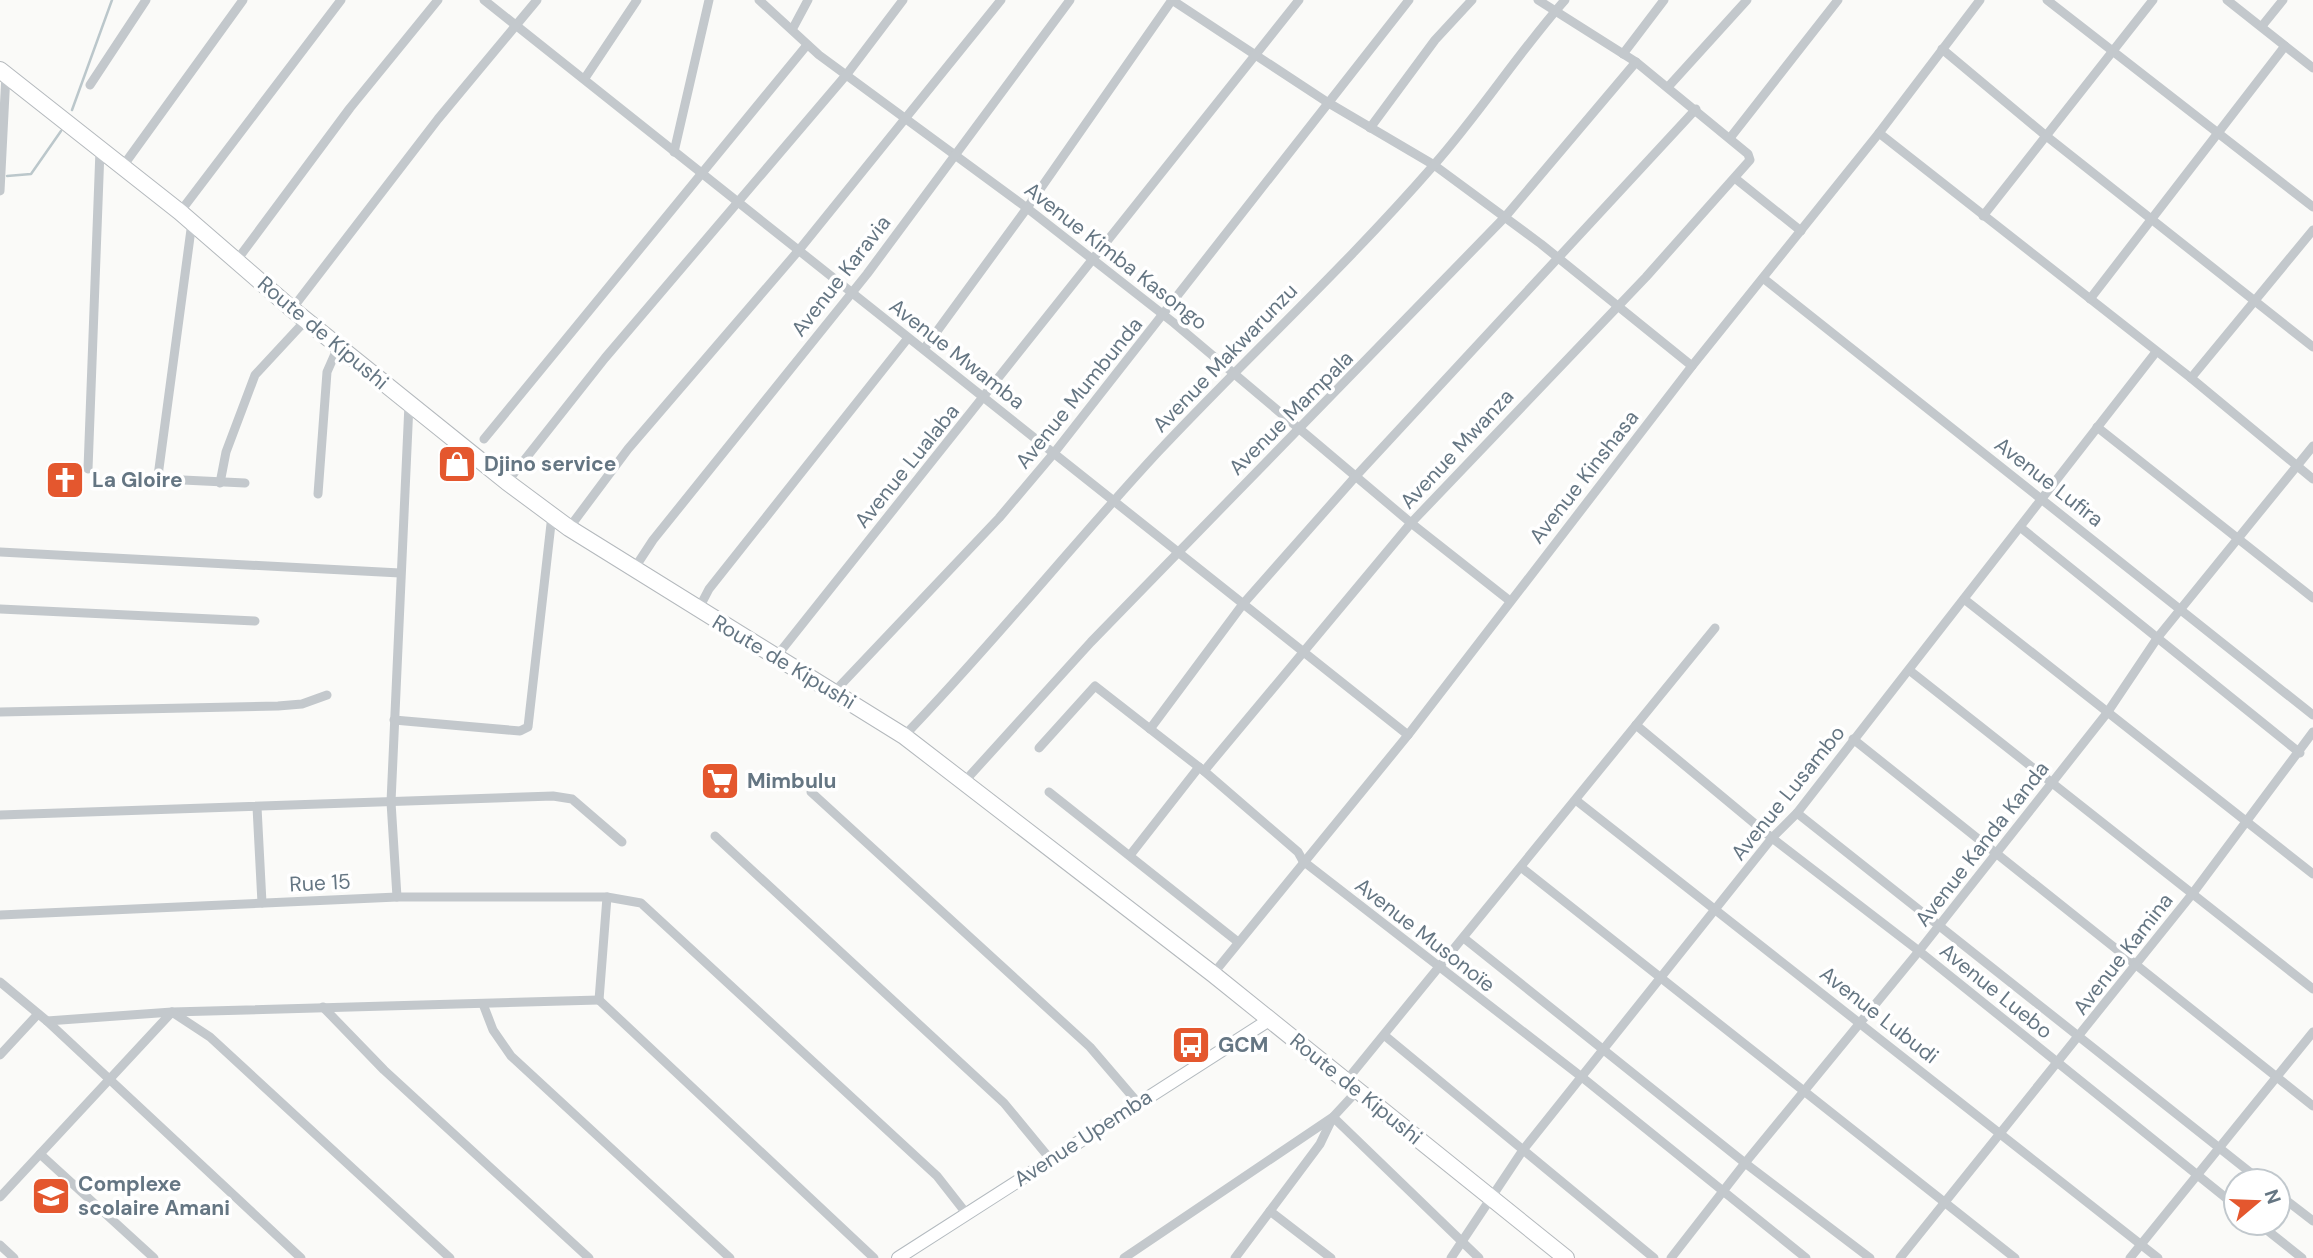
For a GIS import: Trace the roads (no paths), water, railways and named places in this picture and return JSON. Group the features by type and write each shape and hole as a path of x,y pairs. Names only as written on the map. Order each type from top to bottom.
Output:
{"highway":[{"name":"Route de Kipushi","path":"3,72 186,217 292,309 507,481 569,528 904,736 1213,974 1566,1258"}],"street":[{"path":"90,85 146,0"},
{"path":"123,166 243,0"},
{"path":"245,483 162,480 158,475 186,217 341,0"},
{"path":"237,260 350,108 438,0"},
{"name":"Avenue Mwamba","path":"484,0 1408,735"},
{"path":"292,309 438,118 537,0"},
{"path":"585,78 637,0"},
{"path":"674,152 709,0"},
{"name":"Avenue Kimba Kasongo","path":"759,0 793,28 807,45 1027,208 1164,315 1411,523 1510,601"},
{"path":"793,28 808,0"},
{"path":"507,481 605,358 740,203 847,74 904,0"},
{"path":"569,528 628,449 799,250 1001,0"},
{"name":"Avenue Karavia","path":"634,569 653,540 850,293 1070,0"},
{"path":"923,349 1027,208 1172,0 1327,102 1434,165 1505,217 1692,366"},
{"name":"Avenue Lualaba","path":"776,657 984,400 1090,259 1299,0"},
{"name":"Avenue Mumbunda","path":"834,692 999,518 1054,453 1409,0"},
{"path":"1370,128 1435,40 1472,0"},
{"path":"1538,0 1636,62 1730,138 1838,0"},
{"name":"Avenue Makwarunzu","path":"904,736 1036,592 1112,501 1233,372 1360,247 1434,165 1565,0"},
{"path":"1623,54 1664,0"},
{"path":"1668,87 1747,0"},
{"name":"Avenue Kinshasa","path":"1213,974 1408,735 1692,366 1879,132 1980,0"},
{"path":"2047,0 2313,207"},
{"path":"1983,216 2153,0"},
{"path":"2227,0 2313,68"},
{"path":"2262,26 2283,0"},
{"path":"484,439 564,338 807,45"},
{"path":"2090,299 2284,46"},
{"path":"1942,50 2313,347"},
{"name":"Avenue Mampala","path":"964,782 1179,551 1505,217 1636,62"},
{"path":"0,191 3,72"},
{"path":"1150,729 1243,604 1356,476 1696,109"},
{"path":"1879,132 2313,479"},
{"name":"Avenue Mwanza","path":"1131,854 1411,523 1736,179 1748,163 1749,156 1730,138"},
{"path":"88,469 100,148"},
{"path":"1736,179 1801,230"},
{"path":"2190,378 2257,301 2313,230"},
{"name":"Avenue Lufira","path":"1763,278 2313,715"},
{"path":"220,483 226,452 255,375 306,320"},
{"path":"698,610 709,589 908,338"},
{"path":"318,494 327,372 338,346"},
{"name":"Avenue Lusambo","path":"1451,1258 1523,1150 1717,911 1772,838 1797,813 2156,352"},
{"path":"397,897 391,802 409,404"},
{"path":"2097,427 2313,598"},
{"name":"Avenue Kanda Kanda","path":"1671,1258 1745,1163 1919,951 1993,853 2052,783 2107,713 2158,637 2183,610 2313,446"},
{"path":"394,720 520,731 528,727 552,515"},
{"path":"2020,527 2300,753"},
{"path":"0,552 400,573"},
{"path":"1964,600 2313,874"},
{"path":"0,609 255,621"},
{"path":"1235,1258 1320,1144 1333,1117 1384,1035 1440,970 1716,628"},
{"path":"1909,670 2313,989"},
{"name":"Avenue Musonoïe","path":"1039,748 1093,686 1201,769 1298,852 1303,861 1440,970 1583,1078 1806,1258"},
{"path":"0,712 278,706 302,704 327,695"},
{"name":"Avenue Luebo","path":"1636,725 1772,838 1919,951 2222,1195"},
{"name":"Avenue Kamina","path":"1900,1258 2193,893 2300,753 2313,732"},
{"path":"1853,738 1993,853 2313,1106"},
{"path":"811,792 1090,1047 1138,1103"},
{"path":"1049,792 1131,854 1238,942"},
{"path":"0,815 566,797 622,842"},
{"name":"Avenue Lubudi","path":"1577,801 2158,1258"},
{"path":"257,807 261,903"},
{"name":"Avenue Luebo","path":"1797,813 2243,1167"},
{"path":"715,836 1004,1103 1051,1160"},
{"path":"1522,868 1660,980 2015,1258"},
{"name":"Rue 15","path":"0,915 397,897 607,897 641,903 937,1176 966,1213"},
{"path":"599,1000 607,897"},
{"name":"Avenue Musonoïe","path":"1465,939 1745,1163 1870,1258"},
{"path":"0,982 47,1021 108,1081 301,1258"},
{"path":"47,1021 172,1012 599,1000 874,1258"},
{"path":"483,1004 493,1030 511,1056 730,1258"},
{"path":"323,1007 384,1070 589,1258"},
{"path":"0,1197 172,1012"},
{"path":"172,1012 210,1037 450,1258"},
{"path":"0,1055 38,1014"},
{"name":"Avenue Upemba","path":"898,1258 1269,1020"},
{"path":"2130,1258 2274,1076 2313,1032"},
{"path":"1384,1035 1654,1258"},
{"path":"1333,1117 1479,1258"},
{"path":"1124,1258 1333,1117"},
{"path":"40,1154 154,1258"},
{"path":"2292,1205 2313,1221"},
{"path":"1270,1210 1331,1258"},
{"path":"2276,1237 2302,1258"},
{"path":"0,1245 14,1258"}],"waterway":[{"path":"72,110 112,0"},
{"path":"7,176 31,174 61,131"}],"place":[{"name":"Djino service","path":"457,464"},
{"name":"La Gloire","path":"65,480"},
{"name":"Mimbulu","path":"720,781"},
{"name":"GCM","path":"1191,1045"},
{"name":"Complexe scolaire Amani","path":"51,1196"}]}
